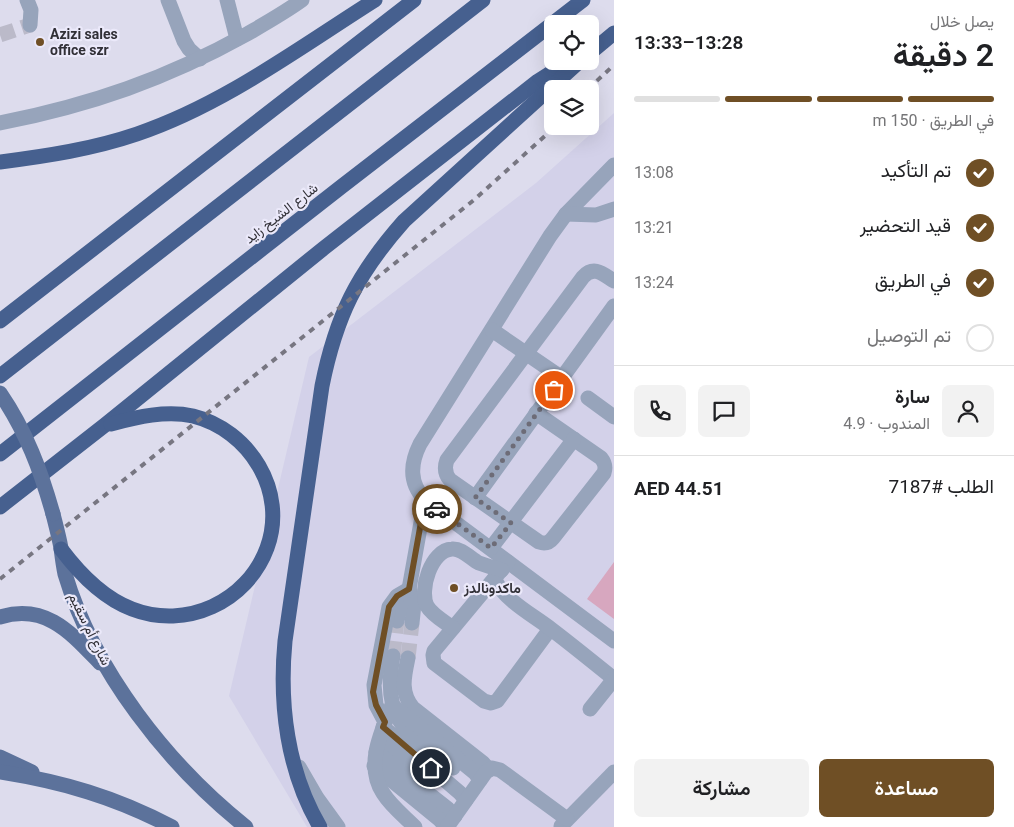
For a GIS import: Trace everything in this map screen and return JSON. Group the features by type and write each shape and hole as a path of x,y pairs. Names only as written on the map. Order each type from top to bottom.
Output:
{"highway":[{"path":"0,162 87,148 138,134 178,118 232,90 375,0"},
{"path":"0,321 414,0"},
{"path":"0,376 483,0"},
{"name":"شارع الشيخ زايد","path":"0,454 583,0"},
{"path":"599,46 614,33"},
{"path":"0,507 105,425 339,236 538,81 555,70"},
{"path":"320,827 306,799 291,751 283,702 284,654 328,355 350,297 365,270 383,244 404,221 570,70"},
{"path":"61,548 82,575 114,600 130,609 148,615 167,617 186,616 222,603 250,579 268,546 272,528 272,509 269,490 263,473 254,456 226,430 201,419 173,414 136,418 105,425"}],"main road":[{"name":"شارع أم سقيم","path":"0,393 28,439 38,464 53,514 65,572 78,609 98,650 116,681 147,726 171,756 212,798 246,827"},
{"path":"0,617 28,614 61,625 70,632 116,681"},
{"path":"0,756 47,780"},
{"path":"0,772 47,780 84,790 120,803 172,827"}],"street":[{"path":"27,0 31,10 30,25"},
{"path":"168,0 184,41 189,49 200,58"},
{"path":"227,0 242,36"},
{"path":"236,0 242,36"},
{"path":"0,123 45,114 97,100 147,82 242,36 274,19 302,0"},
{"path":"590,709 614,679 512,602 499,587 501,570 491,548 425,500 415,486 412,476 412,465 415,454 550,236 566,214 614,165"},
{"path":"566,214 596,215 614,210"},
{"path":"536,413 604,461 605,469 604,473 550,541 543,544 450,480 447,476 445,465 586,273 595,270 600,271 614,281"},
{"path":"475,498 614,306"},
{"path":"492,330 562,378"},
{"path":"588,398 614,417"},
{"path":"491,548 574,439"},
{"path":"397,621 401,604 409,589 425,500"},
{"path":"453,628 430,610 425,600 427,577 432,563 441,553 453,548 460,550 481,564 501,570 614,641"},
{"path":"501,570 434,651 434,662 484,701 491,703 497,701 550,629"},
{"path":"409,589 414,604 412,623"},
{"path":"409,589 397,596 389,607 374,685 380,741 378,784 382,792 415,827"},
{"path":"400,657 403,689 408,702 483,763 481,779 469,781 408,732 397,718 392,705 390,677 400,657"},
{"path":"380,741 392,705"},
{"path":"380,741 460,792 455,816"},
{"path":"380,741 455,816"},
{"path":"291,751 317,798 338,827"},
{"path":"455,816 481,779 496,768 563,823 614,772"}],"shaded area":[{"path":"614,113 614,827 307,827 229,696 309,357 536,183 589,135 599,135 599,126"},
{"path":"614,562 614,619 587,599"}],"tunnel":[{"path":"0,35 30,25"},
{"path":"393,656 397,621"},
{"path":"408,658 412,623"}],"railway":[{"path":"598,80 614,65"},
{"path":"0,579 474,200 546,135"}],"way so far":[{"path":"437,509 491,548 511,523 475,498 554,390"}],"place":[{"name":"Azizi sales office szr","path":"40,42"},
{"name":"ماكدونالدز","path":"454,588"}],"route":[{"path":"431,768 383,727 385,722 376,705 373,692 389,607 397,596 409,589 425,500 437,509"}]}
